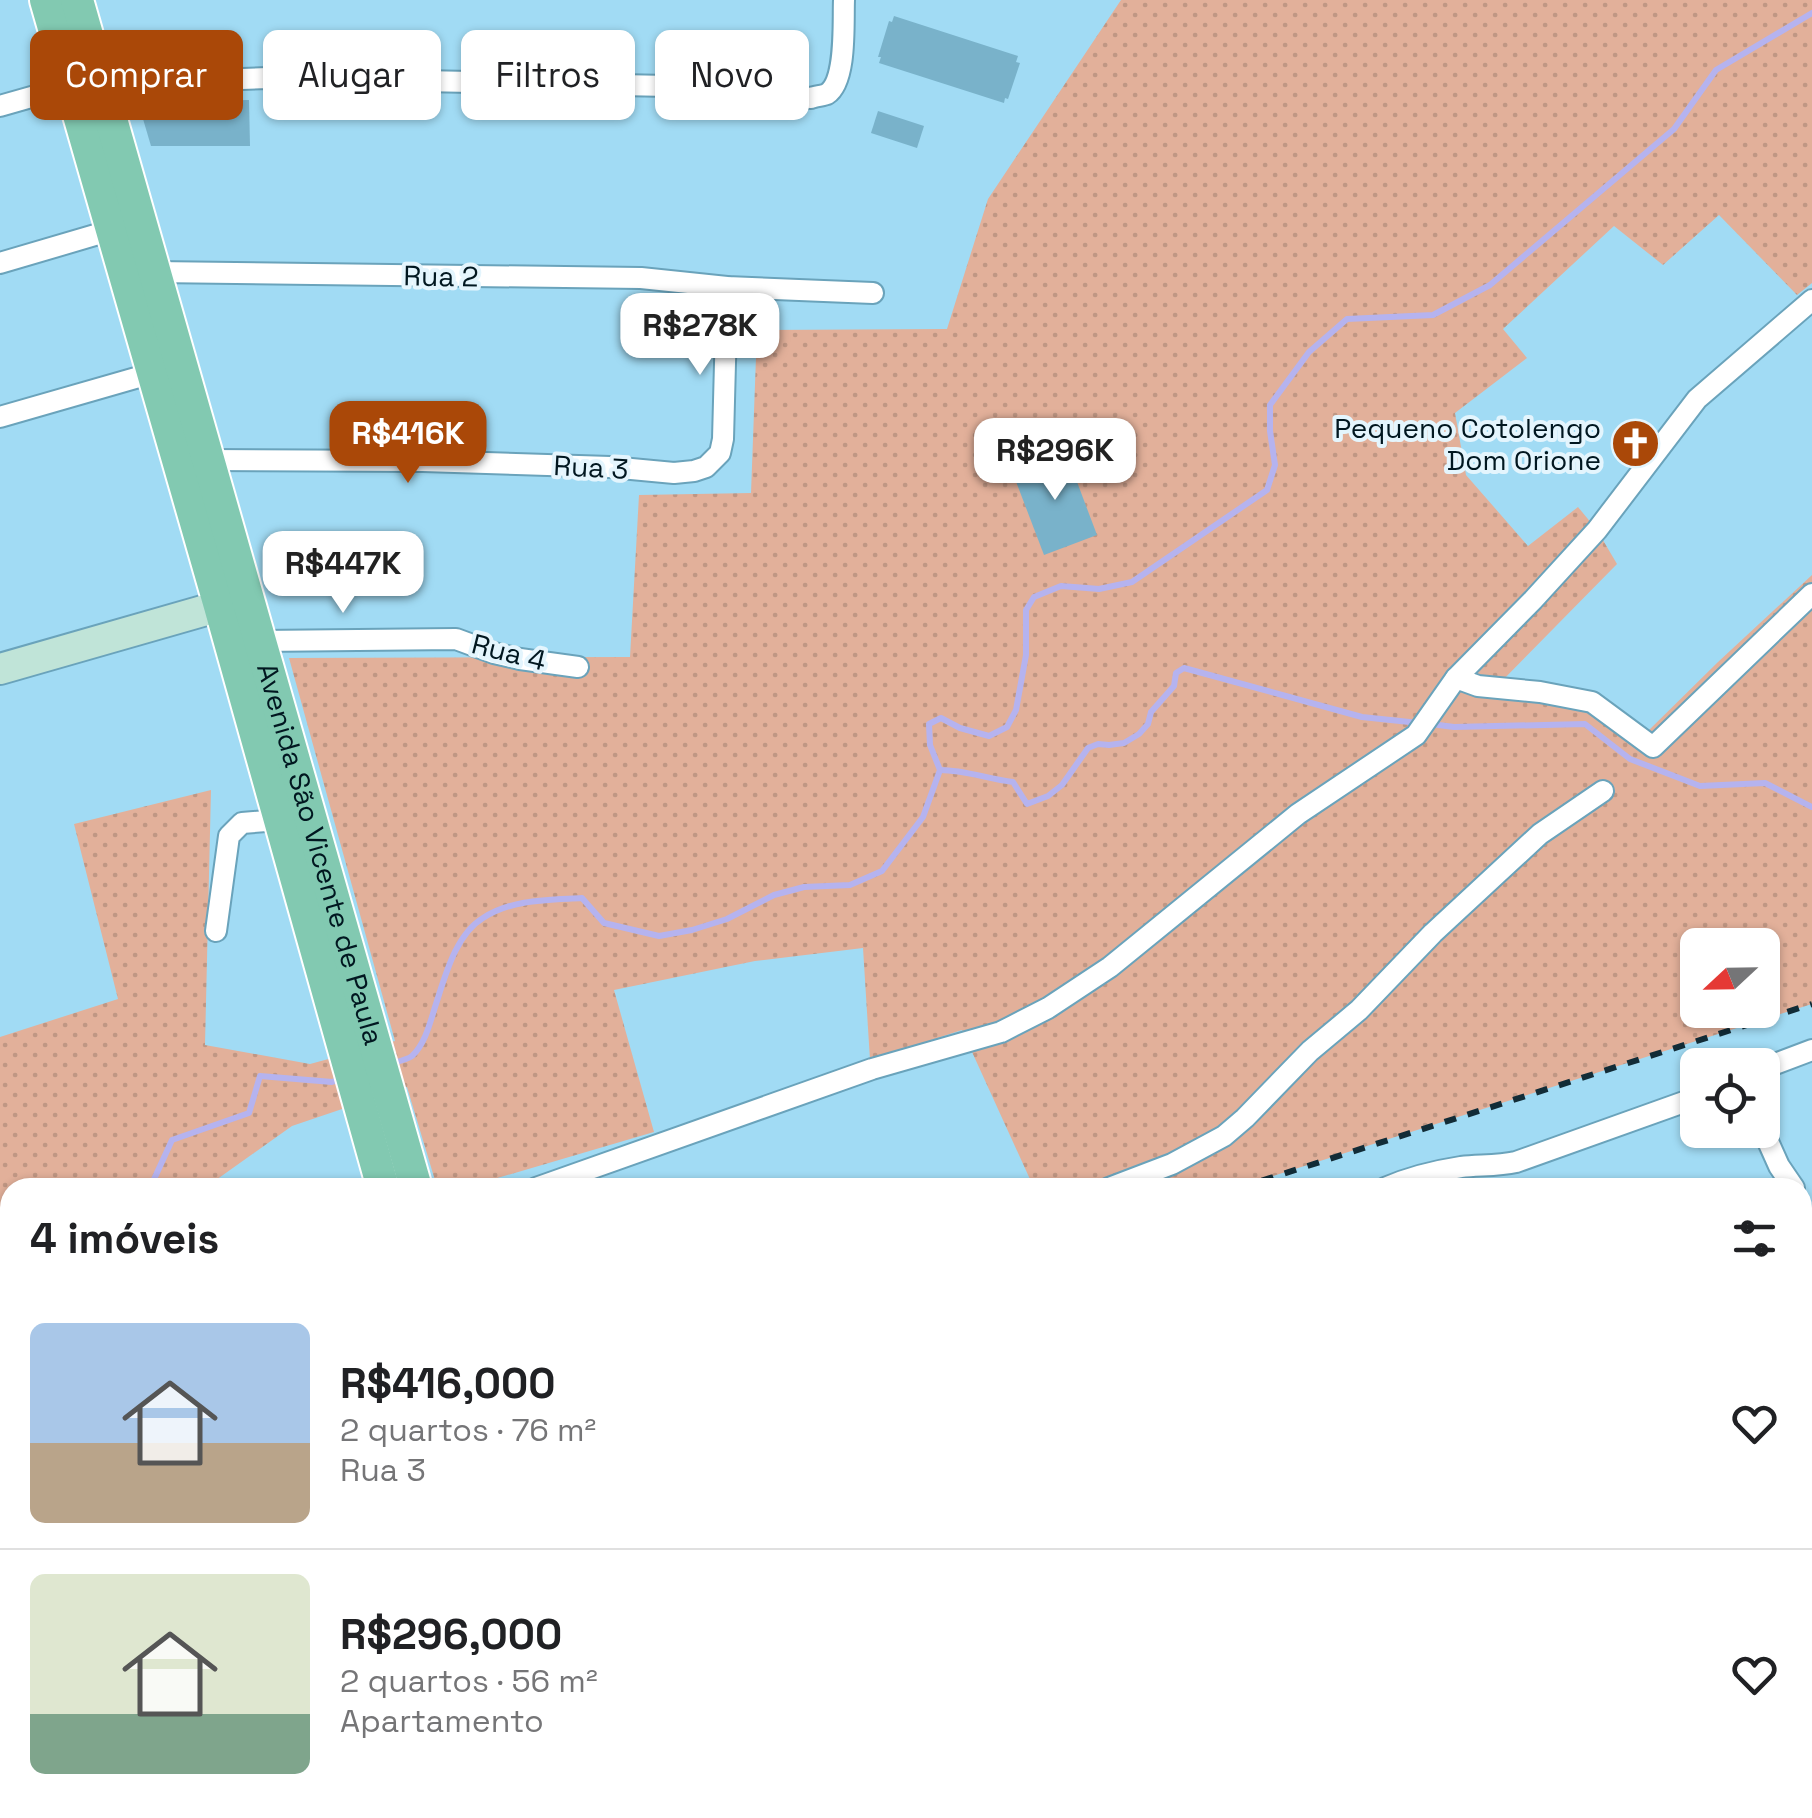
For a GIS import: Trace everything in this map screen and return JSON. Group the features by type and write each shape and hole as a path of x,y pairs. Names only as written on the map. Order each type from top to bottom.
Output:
{"main road":[{"name":"Avenida São Vicente de Paula","path":"46,0 60,30"},
{"name":"Avenida São Vicente de Paula","path":"77,0 80,30"},
{"name":"Avenida São Vicente de Paula","path":"92,120 112,230 280,820 310,869"},
{"name":"Avenida São Vicente de Paula","path":"98,120 154,272 260,640 310,869 376,1103 411,1178"},
{"name":"Avenida São Vicente de Paula","path":"376,1103 381,1178"}],"street":[{"path":"243,79 669,86 811,98 826,94 836,85 844,0"},
{"path":"0,106 30,99"},
{"path":"0,263 112,230"},
{"name":"Rua 2","path":"154,272 641,278 728,287 874,293"},
{"name":"Rua 3","path":"207,460 442,462 694,471 715,460 723,439 728,287"},
{"path":"591,1178 872,1069 1001,1032 1048,1008 1110,966 1298,814 1416,735 1456,678 1597,530 1697,400 1812,300"},
{"path":"0,417 153,373"},
{"path":"1456,678 1478,686 1592,702 1653,747 1812,594"},
{"path":"0,669 220,606"},
{"name":"Rua 4","path":"260,640 456,639 507,656 578,667"},
{"path":"1135,1178 1172,1164 1224,1136 1540,834 1602,791"},
{"path":"216,931 229,836 242,823 280,820"},
{"path":"1780,1062 1812,1050"},
{"path":"1409,1178 1466,1167 1486,1177 1516,1162 1680,1103"},
{"path":"1771,1148 1789,1178"}],"shaded area":[{"path":"1121,0 1812,0 1812,283 1797,295 1719,215 1663,265 1614,226 1503,329 1527,358 1455,413 1466,475 1528,546 1578,507 1617,564 1498,685 1595,697 1646,733 1812,575 1812,1004 1780,1014 1780,928 1680,928 1680,1028 1737,1028 1267,1178 1029,1178 962,1030 870,1060 863,948 755,961 614,990 654,1132 498,1178 434,1178 407,1087 292,1126 219,1178 0,1178 0,1037 118,999 74,824 211,790 205,1045 310,1064 395,1041 289,658 630,657 639,495 751,493 757,330 947,329 988,199"}],"building":[{"path":"894,16 1018,56 1016,62 1020,63 1008,99 1004,103 879,63 889,21"},
{"path":"243,100 249,100 250,146 151,146 143,120 243,120"},
{"path":"878,111 924,126 917,148 871,133"},
{"path":"1065,450 1097,535 1044,555 1012,471"}],"waterway":[{"path":"389,1064 410,1057 420,1046 447,970 465,935 483,918 506,907 582,898 604,923 659,936 727,919 774,895 804,887 850,885 882,871 923,817 940,770 930,745 929,724 941,718 989,736 1007,727 1016,710 1026,655 1026,610 1034,597 1061,586 1099,589 1132,582 1267,490 1275,465 1270,405 1309,352 1347,319 1433,315 1490,285 1674,129 1716,70 1812,13"},
{"path":"940,770 1013,782 1027,804 1048,796 1062,785 1088,748 1124,743 1139,734 1148,724 1151,712 1174,686 1176,673 1184,668 1362,717 1419,723"},
{"path":"1431,724 1585,724 1630,759 1700,786 1765,783 1812,807"},
{"path":"155,1178 172,1140 249,1113 260,1076 332,1082 344,1078"}],"railway":[{"path":"1270,1178 1812,1004"}],"place":[{"name":"Pequeno Cotolengo Dom Orione","path":"1636,444"}]}
